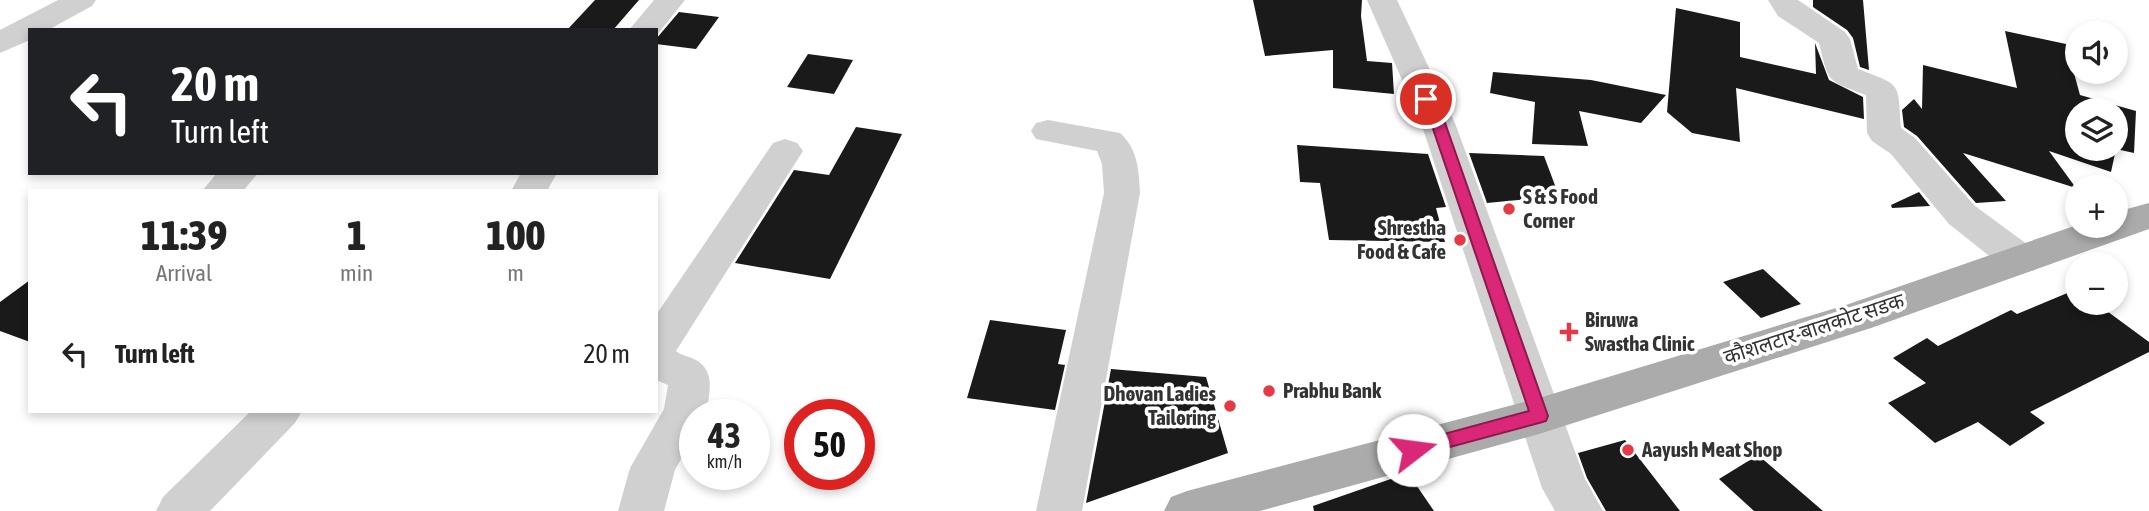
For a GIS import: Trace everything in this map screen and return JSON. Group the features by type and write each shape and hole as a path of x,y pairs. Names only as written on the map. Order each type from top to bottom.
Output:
{"main road":[{"name":"कौशलटार-बालकोट सडक","path":"2128,222 2149,216"},
{"name":"कौशलटार-बालकोट सडक","path":"1187,511 1539,416 1857,317 2080,238"}],"street":[{"path":"28,28 81,0"},
{"path":"647,28 670,0"},
{"path":"1382,0 1438,123 1565,488 1580,511"},
{"path":"1783,0 1789,9 1834,38 1843,75 1882,90 1884,133 1903,146 1962,215 2021,260"},
{"path":"0,43 28,28"},
{"path":"1048,131 1108,141 1115,145 1120,162 1122,193 1059,511"},
{"path":"658,347 785,150"},
{"path":"222,189 238,175"},
{"path":"641,511 653,468 685,411 690,380 681,372 662,365 658,355"},
{"path":"179,511 278,413"}],"building":[{"path":"595,0 639,0 615,28 569,28"},
{"path":"1253,0 1362,0 1361,16 1367,61 1392,63 1394,94 1333,88 1333,50 1265,56"},
{"path":"1813,0 1863,0 1869,70 1860,67 1853,38 1847,30 1813,7"},
{"path":"1676,8 1740,22 1740,57 1816,74 1815,43 1829,80 1863,97 1864,119 1736,88 1740,142 1692,133 1667,112"},
{"path":"679,12 719,17 696,49 658,44 658,37"},
{"path":"2005,31 2065,44 2065,84 2077,84 2080,95 2090,98 2065,98 2065,156 2049,151 2067,175 2065,185 1963,153 2006,201 1976,203 1917,136 1904,127 1902,110 1914,99 1922,109 1923,65 2017,88"},
{"path":"808,54 853,60 834,94 787,87"},
{"path":"1493,72 1591,80 1666,95 1641,123 1579,111 1588,146 1532,144 1535,102 1490,93"},
{"path":"2128,109 2136,111 2134,153 2128,152"},
{"path":"856,127 902,134 830,279 735,263 794,170 829,175"},
{"path":"1297,145 1428,154 1446,207 1436,208 1445,242 1329,240 1320,183 1300,182"},
{"path":"1469,153 1544,156 1559,196 1487,203"},
{"path":"2079,161 2113,161 2111,172"},
{"path":"1919,192 1930,206 1892,208 1891,205"},
{"path":"1763,269 1801,304 1761,318 1723,282"},
{"path":"28,281 28,341 0,331 0,302"},
{"path":"2065,294 2065,315 2112,315 2149,342 2149,352 2030,412 2045,423 2010,446 1978,422 1935,443 1888,403 1926,383 1893,358 1927,338 1938,346 2011,310 2017,314"},
{"path":"990,320 1066,330 1058,364 1065,365 1055,410 967,398"},
{"path":"1111,369 1206,377 1228,453 1086,503"},
{"path":"1625,440 1680,511 1606,511 1587,478 1578,453"},
{"path":"1758,455 1823,511 1754,511 1719,479"},
{"path":"1408,473 1434,511 1314,511 1313,506"}],"place":[{"name":"S & S Food Corner","path":"1509,209"},
{"name":"Shrestha Food & Cafe","path":"1460,240"},
{"name":"Biruwa Swastha Clinic","path":"1569,332"},
{"name":"Prabhu Bank","path":"1269,391"},
{"name":"Dhovan Ladies Tailoring","path":"1230,406"},
{"name":"Aayush Meat Shop","path":"1628,450"}],"route":[{"path":"1413,450 1539,416 1438,123 1426,99"}]}
